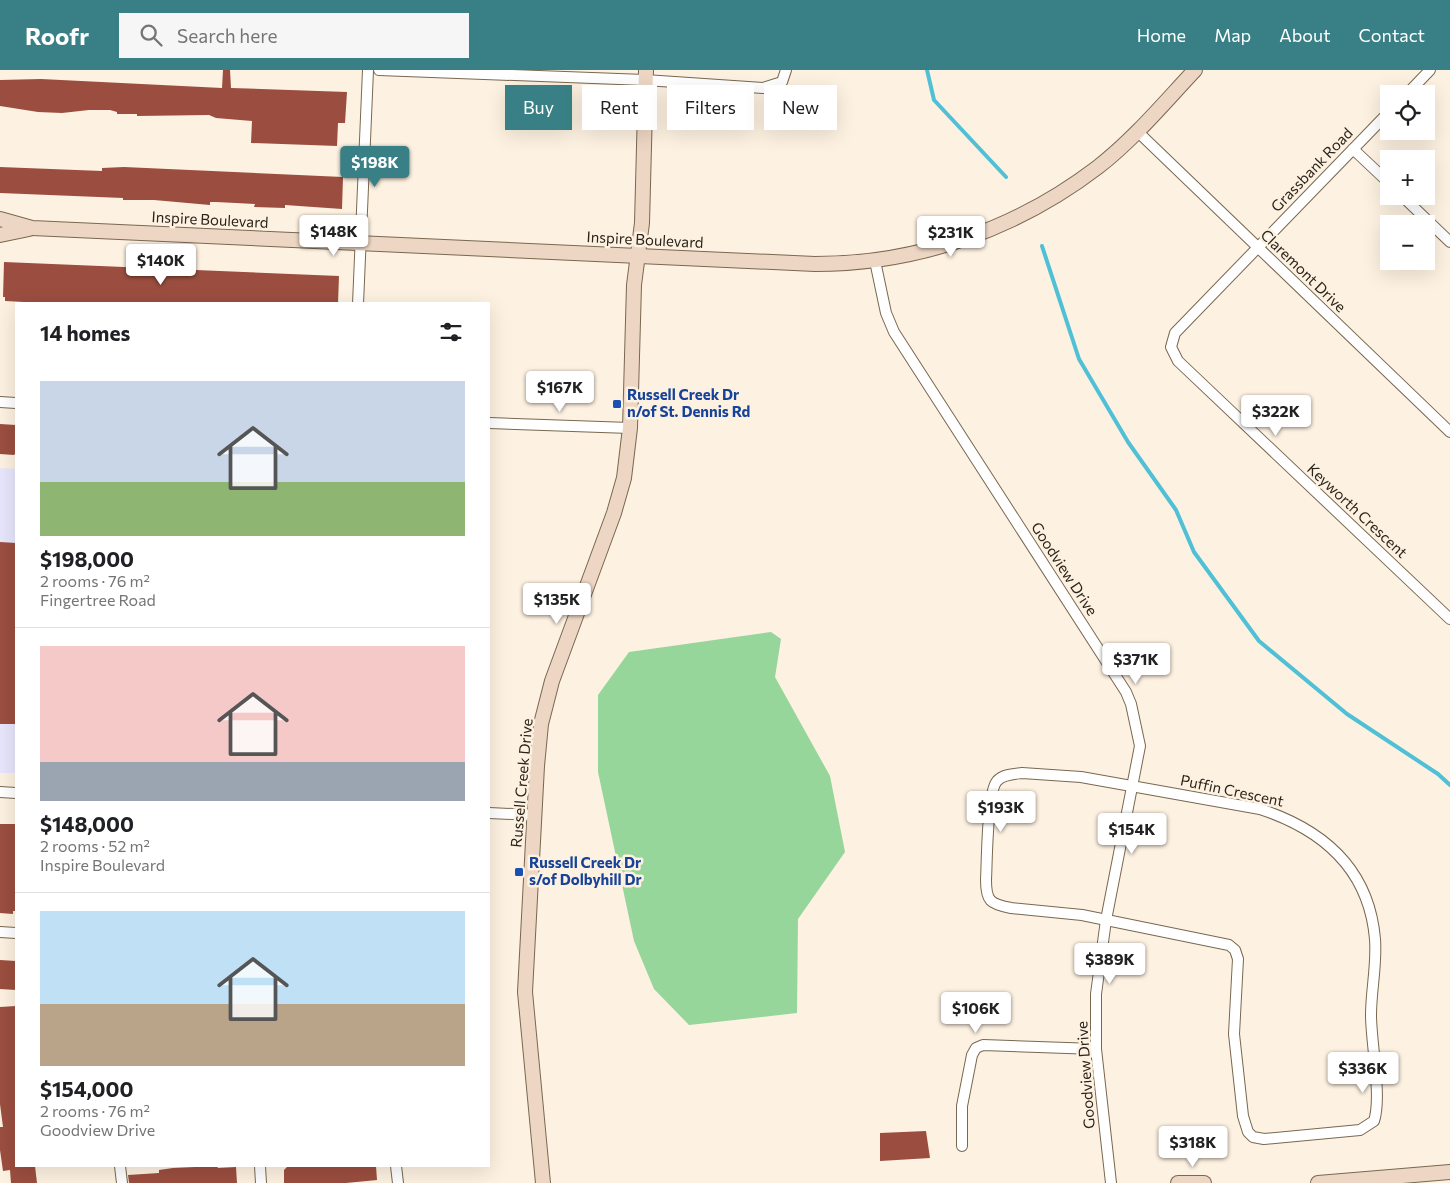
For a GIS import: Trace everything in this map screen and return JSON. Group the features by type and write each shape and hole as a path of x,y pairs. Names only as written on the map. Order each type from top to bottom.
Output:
{"street":[{"path":"358,302 368,70"},
{"path":"379,70 645,75 764,88 782,82 786,70"},
{"name":"Inspire Boulevard","path":"0,219 32,228 815,264 875,261 914,254 960,241 994,229 1025,213 1098,167 1137,131 1195,70"},
{"path":"1415,85 1430,70"},
{"name":"Russell Creek Drive","path":"543,1183 525,992 534,815 541,724 552,681 614,513 624,478 630,428 634,285 642,223 645,75"},
{"name":"Grassbank Road","path":"1257,248 1380,121"},
{"name":"Claremont Drive","path":"1137,131 1450,432"},
{"path":"1353,149 1380,174"},
{"path":"1411,205 1450,242"},
{"name":"Inspire Boulevard","path":"0,235 32,228"},
{"name":"Keyworth Crescent","path":"1257,248 1175,332 1171,348 1173,354 1178,361 1450,619"},
{"name":"Goodview Drive","path":"875,261 886,313 894,332 1126,692 1134,713 1140,746 1098,970 1096,1049 1111,1183"},
{"path":"0,402 15,403"},
{"path":"490,423 630,428"},
{"path":"1106,920 1011,908 1000,906 988,900 986,880 991,796 997,780 1013,774 1081,777 1132,786"},
{"name":"Puffin Crescent","path":"1106,920 1228,945 1235,950 1239,969 1234,1034 1243,1116 1248,1132 1253,1137 1264,1138 1360,1130 1374,1121 1376,1103 1371,1015 1375,940 1370,913 1346,863 1328,844 1308,829 1285,817 1260,809 1132,786"},
{"path":"0,792 15,793"},
{"path":"490,813 534,815"},
{"path":"0,932 15,933"},
{"path":"962,1146 962,1106 972,1055 976,1048 983,1045 1096,1049"},
{"path":"120,1167 122,1183"},
{"path":"260,1167 261,1183"},
{"path":"396,1167 398,1183"},
{"path":"1318,1183 1450,1172"},
{"path":"1178,1183 1204,1183"}],"shaded area":[{"path":"0,468 15,469 15,773 0,773"}],"green space":[{"path":"771,632 781,639 775,677 830,776 845,852 798,919 797,1013 689,1025 654,989 634,941 598,772 598,695 629,652"}],"building":[{"path":"223,70 230,70 231,88 347,92 345,123 338,123 337,146 251,143 252,121 216,118 209,115 137,116 137,114 117,114 117,112 110,110 62,113 38,112 0,106 0,80 41,79 222,88"},
{"path":"0,167 102,171 102,168 124,167 343,177 342,209 285,205 285,208 254,207 255,204 216,202 210,202 210,205 154,200 123,200 123,198 0,193"},
{"path":"4,262 339,276 338,302 24,302 5,301 5,297 3,297"},
{"path":"0,424 15,425 15,454 0,454"},
{"path":"0,542 15,543 15,724 0,724"},
{"path":"0,824 15,824 15,911 13,911 13,914 0,913"},
{"path":"0,960 15,961 15,990 0,989"},
{"path":"15,1006 15,1167 35,1167 37,1183 11,1183 10,1170 3,1171 0,1150 0,1127 3,1127 0,1104 0,1007"},
{"path":"926,1131 930,1158 880,1161 880,1133"},
{"path":"236,1167 237,1183 129,1183 128,1175 159,1173 159,1170"},
{"path":"287,1167 376,1167 377,1180 346,1183 284,1183 284,1170"}],"waterway":[{"path":"927,70 934,100 1006,177"},
{"path":"1042,246 1079,359 1128,442 1176,510 1194,552 1259,641 1347,714 1438,774 1450,785"}],"place":[{"name":"Russell Creek Dr n/of St. Dennis Rd","path":"617,404"},
{"name":"Russell Creek Dr s/of Dolbyhill Dr","path":"519,872"}]}
